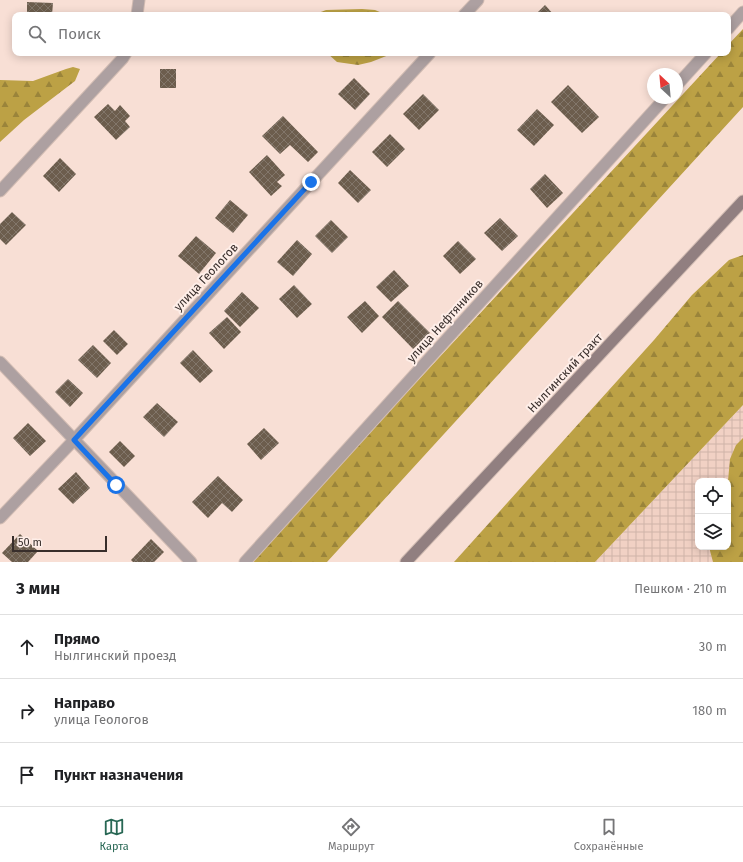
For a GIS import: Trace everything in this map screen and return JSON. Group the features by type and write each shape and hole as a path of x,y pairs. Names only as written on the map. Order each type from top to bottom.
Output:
{"main road":[{"name":"Нылгинский тракт","path":"406,562 743,201"}],"street":[{"path":"137,12 139,0"},
{"path":"467,12 478,0"},
{"path":"731,26 743,12"},
{"path":"0,191 124,56"},
{"name":"улица Геологов","path":"0,518 74,440 427,56"},
{"path":"683,78 703,56"},
{"name":"улица Нефтяников","path":"245,562 660,104"},
{"path":"0,362 191,562"}],"shaded area":[{"path":"743,405 743,562 595,562"}],"green space":[{"path":"362,9 380,12 321,12 326,10"},
{"path":"743,29 743,107 327,562 250,562 674,104 683,104 683,94 718,56 731,56 731,42"},
{"path":"330,56 386,56 358,65 337,62"},
{"path":"73,67 80,69 75,81 24,120 0,142 0,80 33,81"},
{"path":"743,255 743,405 595,562 454,562 654,340 692,295 729,260"},
{"path":"743,438 743,562 713,562 710,550 731,550 731,478 728,478 730,459 736,445"}],"building":[{"path":"27,2 53,3 52,12 27,12"},
{"path":"545,5 551,12 538,12"},
{"path":"160,69 176,69 176,88 160,88"},
{"path":"354,78 370,94 355,110 338,94"},
{"path":"568,85 599,117 582,133 551,102"},
{"path":"423,94 439,110 419,130 403,114"},
{"path":"108,104 115,111 120,105 130,116 125,121 130,127 116,140 94,117"},
{"path":"537,109 554,125 534,146 517,130"},
{"path":"283,116 318,152 308,162 290,145 280,154 262,136"},
{"path":"390,134 405,149 387,167 372,152"},
{"path":"267,155 285,175 277,182 282,186 271,196 249,172"},
{"path":"60,158 76,174 59,192 43,176"},
{"path":"350,170 371,190 358,203 338,183"},
{"path":"545,174 563,193 547,208 530,189"},
{"path":"230,200 248,215 233,233 215,218"},
{"path":"12,212 26,225 6,245 0,239 0,224"},
{"path":"500,218 518,236 502,251 484,233"},
{"path":"331,220 348,237 332,253 315,236"},
{"path":"196,236 216,253 199,274 178,256"},
{"path":"297,240 312,254 293,276 277,262"},
{"path":"458,241 476,259 460,274 443,256"},
{"path":"394,270 409,286 391,302 376,287"},
{"path":"294,285 312,304 297,318 279,299"},
{"path":"242,292 259,308 240,327 224,311"},
{"path":"365,301 379,316 362,333 347,317"},
{"path":"398,301 430,333 413,349 382,317"},
{"path":"227,317 241,332 224,349 209,333"},
{"path":"114,330 128,344 117,355 103,341"},
{"path":"93,345 111,363 97,378 78,360"},
{"path":"193,350 213,371 200,383 180,363"},
{"path":"68,379 83,393 70,407 55,392"},
{"path":"157,403 178,422 164,437 143,417"},
{"path":"28,423 46,441 30,456 13,438"},
{"path":"264,428 279,443 261,460 247,444"},
{"path":"120,441 135,456 124,467 109,452"},
{"path":"76,472 90,488 73,504 58,489"},
{"path":"218,476 243,500 232,512 222,503 208,518 192,502"},
{"path":"20,534 38,551 28,562 12,562 2,553"},
{"path":"151,539 164,552 154,562 133,562 131,560"}],"route":[{"path":"116,485 74,440 311,182"}]}
